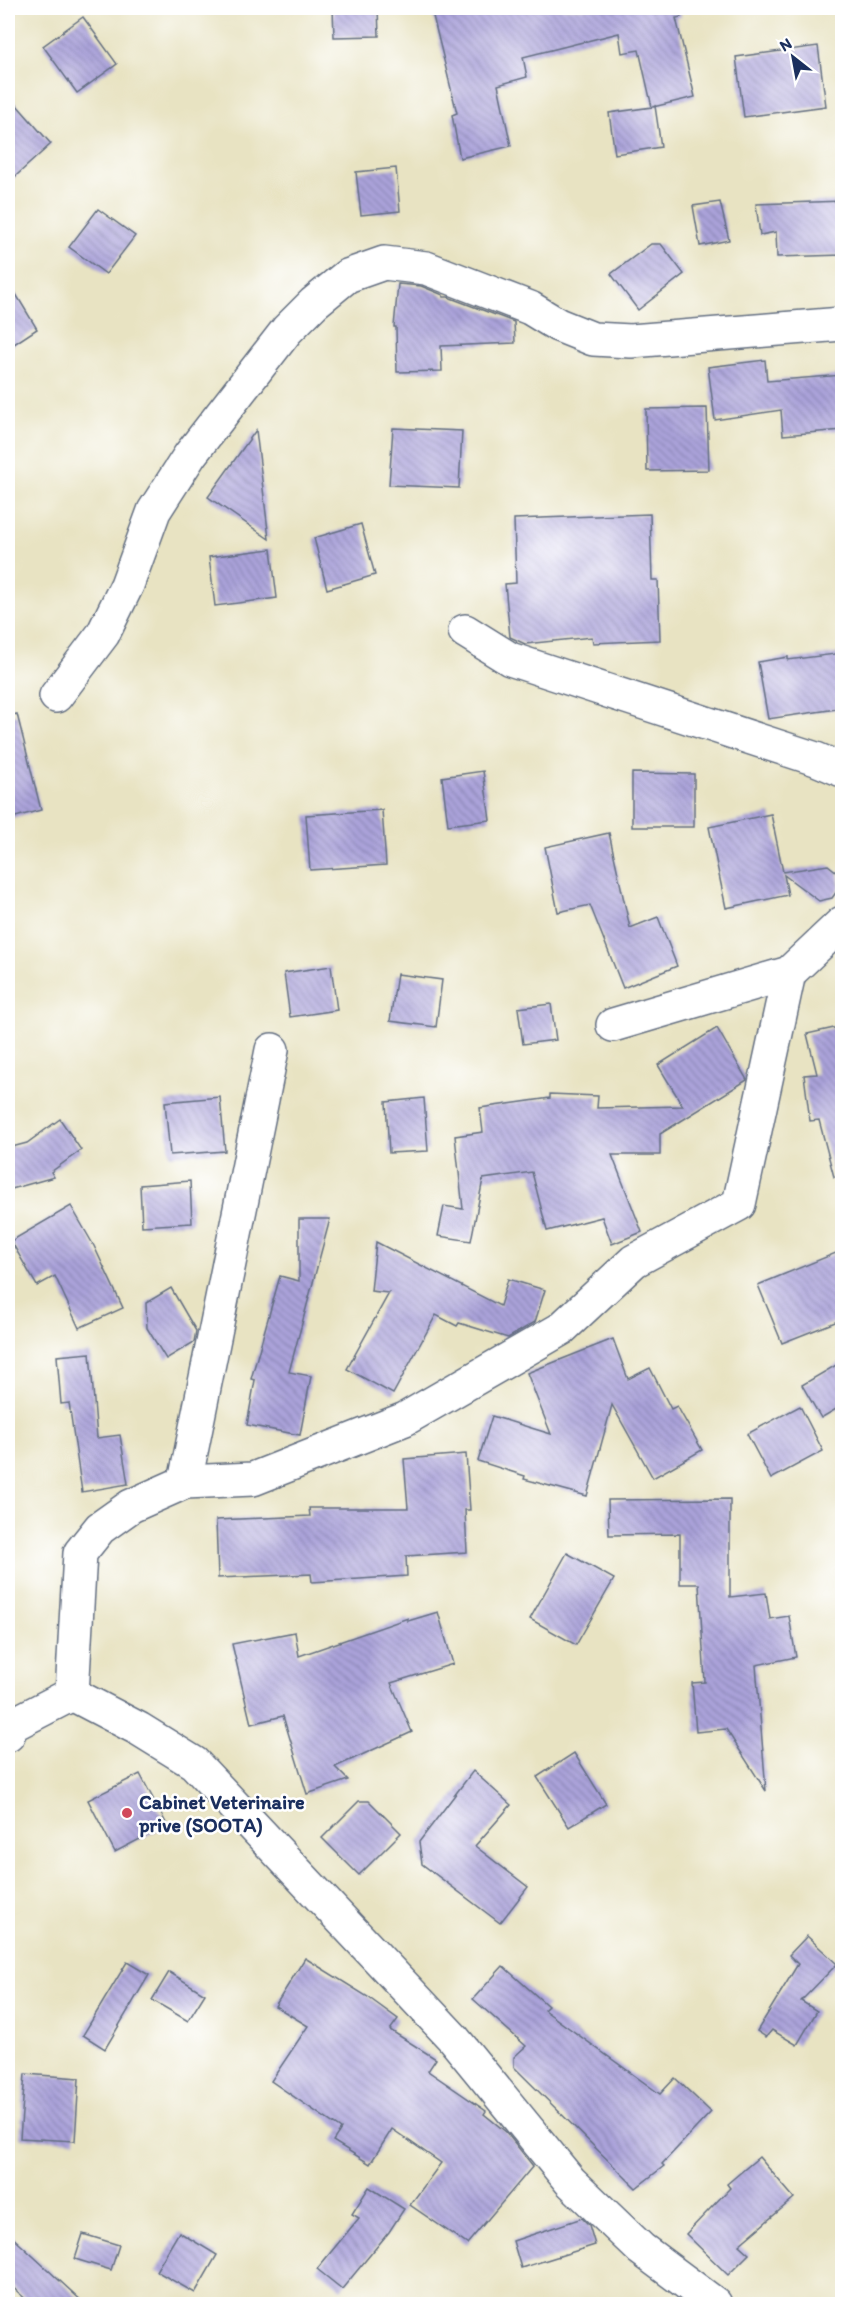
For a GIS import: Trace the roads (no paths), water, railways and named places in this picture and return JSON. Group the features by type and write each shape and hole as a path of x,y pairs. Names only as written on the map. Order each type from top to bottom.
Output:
{"street":[{"path":"56,696 103,634 127,585 154,511 190,455 287,330 346,276 384,263 426,268 530,308 558,325 593,339 631,341 843,324"},
{"path":"465,631 510,658 816,759 843,770"},
{"path":"612,1025 789,972 843,923"},
{"path":"72,1694 80,1553 100,1528 131,1506 185,1482 253,1479 405,1419 561,1329 634,1261 739,1204 789,972"},
{"path":"185,1482 272,1050"},
{"path":"8,1735 12,1725 72,1694"},
{"path":"72,1694 140,1729 194,1763 453,2038 570,2181 641,2249 715,2304"}],"place":[{"name":"Cabinet Veterinaire prive (SOOTA)","path":"127,1813"}]}
